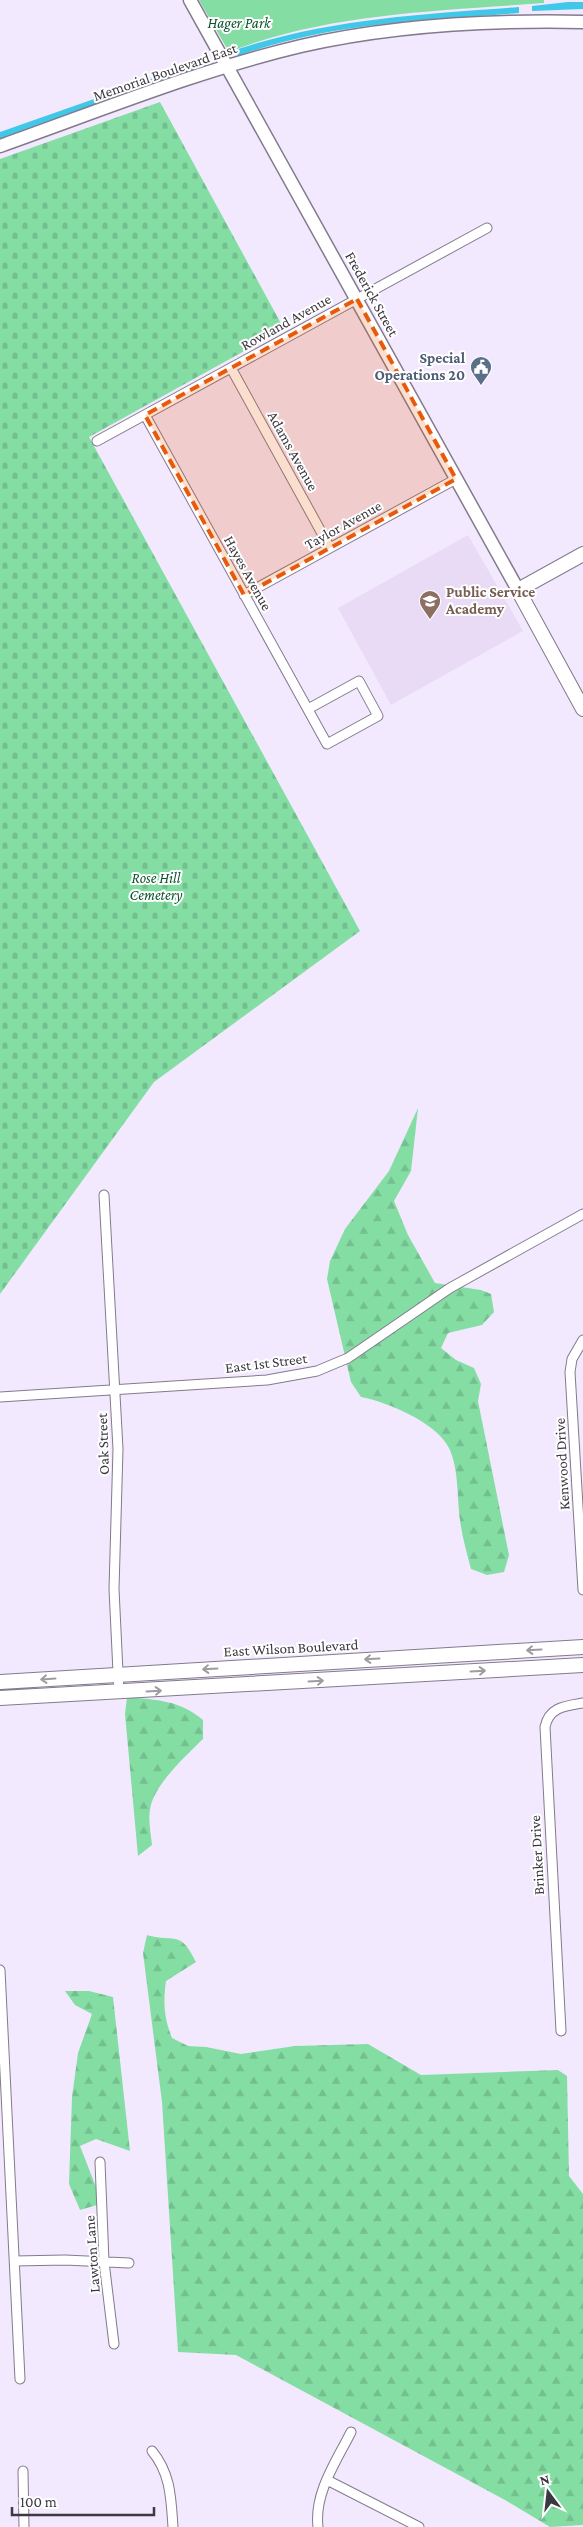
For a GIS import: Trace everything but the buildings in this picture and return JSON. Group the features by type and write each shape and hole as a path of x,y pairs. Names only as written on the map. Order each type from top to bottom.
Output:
{"main road":[{"name":"Frederick Street","path":"190,0 583,709"},
{"name":"Memorial Boulevard East","path":"0,146 228,67 301,46 384,32 469,24 583,22"},
{"path":"518,590 583,554"},
{"name":"East Wilson Boulevard","path":"0,1682 583,1647"},
{"path":"0,1698 119,1693 583,1665"}],"street":[{"name":"Rowland Avenue","path":"97,441 487,228"},
{"name":"Adams Avenue","path":"231,368 330,548"},
{"name":"Hayes Avenue","path":"146,415 327,744 378,716 359,681 308,709"},
{"name":"Taylor Avenue","path":"244,595 456,479"},
{"name":"Oak Street","path":"104,1195 118,1482 114,1589 119,1693"},
{"name":"East 1st Street","path":"0,1397 267,1380 300,1375 331,1366 366,1347 457,1284 583,1214"},
{"name":"Kenwood Drive","path":"583,1340 572,1358 570,1372 580,1494 583,1590"},
{"name":"Brinker Drive","path":"561,2032 544,1727 547,1718 562,1706 583,1703"},
{"path":"0,1970 20,2379"},
{"name":"Lawton Lane","path":"100,2162 104,2262 114,2344"},
{"path":"15,2262 65,2260 128,2263"},
{"path":"318,2527 317,2507 327,2480 350,2432"},
{"path":"152,2451 159,2460 170,2484 173,2527"},
{"path":"23,2471 24,2527"},
{"path":"327,2480 419,2527"}],"highlighted area":[{"path":"357,299 456,479 244,595 145,415"}],"shaded area":[{"name":"Public Service Academy","path":"468,535 523,631 391,705 338,608"}],"green space":[{"name":"Hager Park","path":"199,0 544,0 544,3 424,12 344,21 266,39 229,52"},
{"name":"Rose Hill Cemetery","path":"160,102 284,329 89,437 360,931 154,1082 0,1294 0,159"},
{"path":"418,1108 411,1171 394,1201 408,1235 435,1283 481,1290 491,1294 494,1312 482,1325 448,1333 441,1348 456,1360 474,1368 481,1384 478,1401 509,1555 504,1572 487,1575 471,1569 461,1526 455,1465 449,1448 443,1439 422,1422 397,1408 361,1397 351,1382 327,1279 330,1261 345,1229 389,1171"},
{"path":"127,1697 168,1702 186,1708 203,1720 203,1739 171,1771 152,1800 149,1819 152,1845 138,1856 125,1714"},
{"path":"147,1935 181,1941 186,1945 196,1962 166,1981 165,1989 164,2003 167,2024 172,2038 188,2046 206,2047 241,2054 295,2046 368,2044 421,2075 558,2070 567,2076 569,2176 583,2194 583,2525 550,2527 505,2500 236,2355 178,2352 162,2102 143,1953"},
{"path":"65,1991 89,1991 113,1997 130,2151 96,2139 80,2146 96,2187 97,2205 80,2210 69,2184 72,2097 78,2053 92,2014 75,2005"}],"water":[{"path":"583,2 583,9 532,11 532,6"},
{"path":"519,7 519,13 413,21 307,36 238,56 235,50 305,31 376,19"},
{"path":"208,59 210,65 0,139 0,132"}],"place":[{"name":"Special Operations 20","path":"481,386"},
{"name":"Public Service Academy","path":"430,620"}]}
